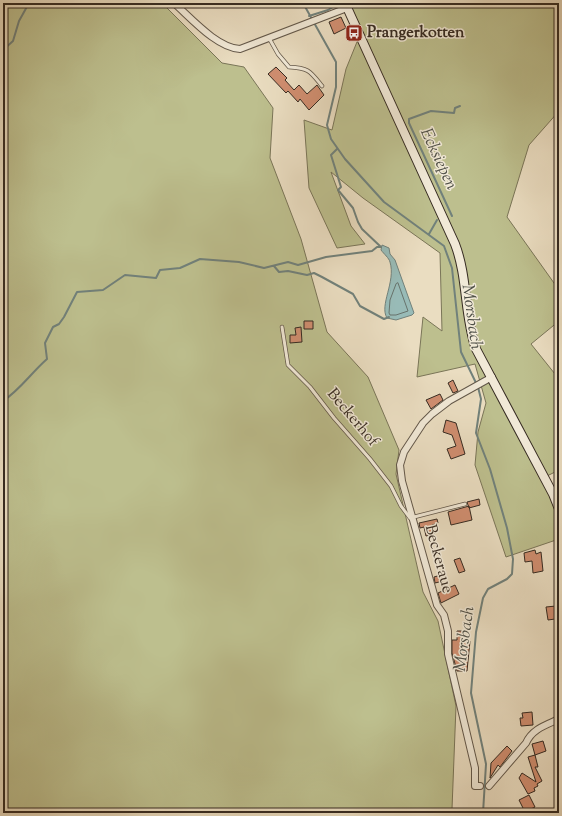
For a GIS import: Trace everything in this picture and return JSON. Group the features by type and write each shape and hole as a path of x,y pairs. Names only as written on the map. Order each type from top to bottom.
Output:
{"main road":[{"path":"346,5 455,244 462,266 471,333 476,349 553,494 559,509"}],"street":[{"path":"174,3 207,33 233,49 240,49 316,20 346,5"},
{"name":"Beckeraue","path":"478,786 448,654 448,631 444,615 436,605 414,519 402,481 400,465 404,452 423,423 432,414 449,401 492,378"},
{"path":"489,786 526,743 529,736 542,727 559,719"}],"lane":[{"path":"269,38 278,54 289,67 309,70 322,86"},
{"name":"Beckerhof","path":"282,327 288,364 310,387 334,418 370,459 391,486 401,506 414,519"},
{"path":"414,519 465,504"}],"green space":[{"path":"3,3 162,3 222,63 244,67 273,108 270,158 301,239 327,332 368,377 399,450 396,474 423,592 438,621 456,706 452,809 455,813 3,813"},
{"path":"346,3 559,3 559,111 529,145 507,217 559,290 559,321 531,344 559,379 559,470 541,479 555,508 559,539 506,557 475,465 478,432 486,403 475,364 417,377 423,317 442,331 440,253 363,198 331,172 351,226 365,244 337,248 309,188 304,120 332,130 346,69 361,32"}],"water":[{"path":"382,245 389,248 390,254 395,260 414,313 396,320 387,318 385,313 391,270 388,258 381,250"}],"building":[{"path":"341,17 346,28 334,34 329,22"},
{"path":"276,67 287,78 285,80 294,90 299,85 307,94 317,85 324,95 309,110 300,99 298,102 288,91 286,93 268,74"},
{"path":"304,321 313,321 313,329 304,329"},
{"path":"301,327 302,342 290,343 290,335 296,335 295,328"},
{"path":"453,380 458,391 453,393 448,383"},
{"path":"440,394 443,400 431,409 426,400"},
{"path":"446,420 456,423 465,454 451,459 447,449 456,446 452,435 443,432"},
{"path":"479,499 480,505 469,508 467,502"},
{"path":"469,506 472,520 451,525 448,512"},
{"path":"437,519 438,523 432,525 434,534 426,536 424,527 420,528 419,523"},
{"path":"535,550 536,554 541,552 543,571 533,573 532,561 525,562 524,553"},
{"path":"460,558 465,571 459,573 454,560"},
{"path":"441,575 443,581 435,583 434,577"},
{"path":"455,585 459,594 441,603 438,593"},
{"path":"556,606 558,617 548,620 546,607"},
{"path":"457,631 463,631 463,641 470,641 467,671 457,671 452,653 452,640 457,640"},
{"path":"532,712 533,725 521,726 520,718 523,718 522,713"},
{"path":"543,741 546,751 535,755 532,744"},
{"path":"507,746 512,751 500,767 498,765 490,778 491,763"},
{"path":"535,755 538,767 535,767 542,781 534,788 535,791 528,794 519,778 522,773 536,782 528,757"},
{"path":"529,795 535,807 525,812 519,800"}],"waterway":[{"path":"3,50 13,41 19,21 29,3"},
{"name":"Morsbach","path":"303,3 336,62 336,87 327,125 331,139 345,159 384,202 444,246 452,268 461,352 478,387 481,399 476,433 490,469 507,528 513,559 512,574 507,579 488,589 483,598 476,632 471,693 486,764 483,813"},
{"path":"353,6 359,3"},
{"path":"384,3 389,5 398,3"},
{"path":"309,16 328,10 338,4"},
{"name":"Ecksiepen","path":"452,216 409,123 409,119 431,111 454,113 455,108 460,106"},
{"path":"3,401 15,392 47,359 45,343 53,327 59,324 64,317 77,292 103,290 125,275 156,278 160,270 180,268 200,259 239,262 264,268 288,262 298,265 326,257 372,251 377,247 381,247 362,229 353,208 338,190 341,187 331,155 337,149"},
{"name":"Ecksiepen","path":"429,234 437,220"},
{"path":"274,266 279,272 288,271 307,275 314,273 353,294 360,306 384,319 389,317"}],"place":[{"name":"Prangerkotten","path":"354,33"}]}
